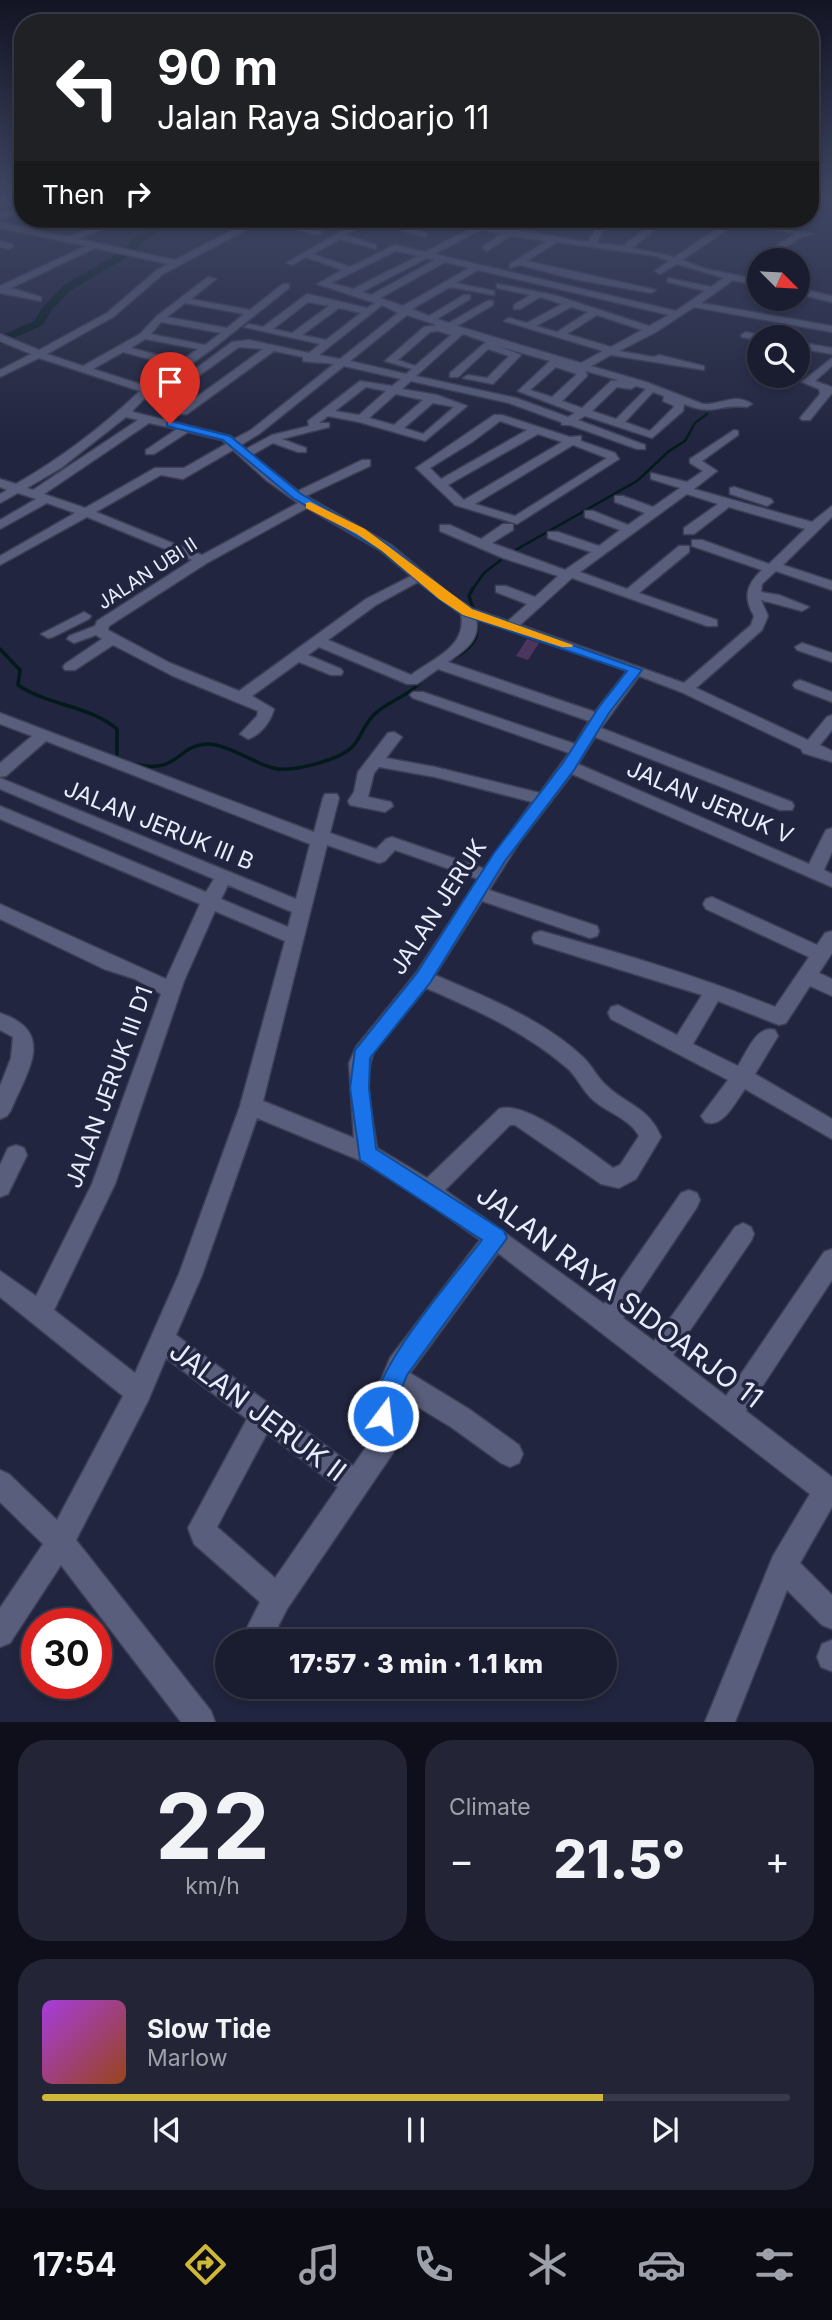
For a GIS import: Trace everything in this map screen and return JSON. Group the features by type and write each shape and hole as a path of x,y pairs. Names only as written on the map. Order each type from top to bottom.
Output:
{"street":[{"path":"2,290 20,281"},
{"path":"0,374 41,355 100,321 147,281"},
{"path":"85,369 144,336 157,322 208,281"},
{"path":"326,281 322,283 354,292 374,304"},
{"path":"335,288 348,281"},
{"path":"354,292 374,281"},
{"path":"150,452 206,396 240,372 271,352 309,357 404,281"},
{"path":"374,304 418,281"},
{"path":"240,450 255,432 404,310 453,281"},
{"path":"537,281 678,314"},
{"path":"611,281 652,290"},
{"path":"677,281 712,290"},
{"path":"582,367 652,330 724,281"},
{"path":"449,284 491,298 450,326"},
{"path":"0,499 83,446 126,412 147,390 257,314 286,286"},
{"path":"500,286 539,294 652,330"},
{"path":"2,290 38,299"},
{"path":"191,294 213,292"},
{"path":"191,294 234,301"},
{"path":"191,294 257,314 282,318"},
{"path":"517,307 539,294"},
{"path":"810,294 832,299"},
{"path":"265,330 298,306 304,296 337,305 374,304 404,310 545,357 642,384 704,408 718,407 729,401 747,404"},
{"path":"430,319 467,297"},
{"path":"283,303 298,306"},
{"path":"527,327 570,303"},
{"path":"693,304 832,329"},
{"path":"294,336 337,305"},
{"path":"559,335 595,312"},
{"path":"509,321 574,340 645,368"},
{"path":"157,322 229,331"},
{"path":"249,327 328,343"},
{"path":"361,419 404,382 420,368 458,335 439,328 427,329 390,360 420,368 454,375 489,382 516,355 486,345 454,375"},
{"path":"144,336 207,348"},
{"path":"4,339 41,355 144,386 147,390"},
{"path":"545,357 574,340"},
{"path":"206,396 172,390 236,344 249,343 404,382 458,390 510,402 590,431 466,504"},
{"path":"810,347 832,351"},
{"path":"240,372 271,348"},
{"path":"124,349 184,365"},
{"path":"609,353 656,360 659,358 701,368"},
{"path":"806,418 828,389 807,382 832,361"},
{"path":"554,402 583,372 553,363 523,389 554,402 583,412 617,424 652,435 679,409 679,404 616,383 583,412 568,422"},
{"path":"312,423 361,383 404,382 433,397 462,406 429,437 421,438 361,419 327,413"},
{"path":"617,424 648,392"},
{"path":"0,561 82,512 159,471 182,474 297,430 349,422 390,428 433,397"},
{"path":"126,412 147,419 182,419 228,426"},
{"path":"501,416 538,429 611,455 613,459 517,520 455,498 422,467 468,440 494,418 501,416"},
{"path":"0,525 147,419"},
{"path":"182,419 226,438 302,500 361,532 477,615 512,625 686,689 832,757"},
{"path":"241,429 255,432"},
{"path":"442,484 538,429"},
{"path":"512,625 569,574 711,470 694,461 734,433"},
{"path":"272,439 302,450"},
{"name":"JALAN UBI II","path":"242,696 158,664 112,639 101,626 202,560 366,463"},
{"path":"655,476 726,504 825,520"},
{"path":"0,483 125,526 202,560"},
{"path":"734,491 825,520"},
{"path":"618,499 655,512"},
{"path":"689,531 726,504"},
{"path":"589,514 631,530"},
{"path":"750,587 825,520"},
{"path":"482,544 508,527"},
{"path":"445,528 482,544 712,623"},
{"path":"553,535 602,551"},
{"path":"697,543 832,586"},
{"path":"630,593 684,549"},
{"path":"248,734 264,718 266,709 242,696 371,602 420,576"},
{"path":"750,587 802,607"},
{"path":"686,689 757,627 761,616 750,587"},
{"path":"501,589 536,601"},
{"path":"48,635 80,614 101,626"},
{"path":"415,688 465,643 477,615"},
{"path":"74,639 101,626"},
{"path":"70,667 112,639"},
{"name":"JALAN JERUK V","path":"318,641 832,881"},
{"path":"802,647 832,658"},
{"path":"298,656 336,672"},
{"path":"441,665 595,724 786,806"},
{"name":"JALAN JERUK","path":"367,1153 359,1088 361,1056 424,978 487,876 636,670"},
{"path":"800,685 832,697"},
{"path":"0,718 320,839 379,857 392,843 487,876"},
{"path":"810,749 832,720"},
{"path":"0,772 43,735"},
{"path":"385,806 356,802 362,793 366,772 394,737"},
{"path":"374,761 435,772 541,799"},
{"name":"JALAN JERUK III B","path":"0,783 301,908"},
{"path":"0,1633 60,1542 139,1392 190,1275 251,1106 331,798"},
{"path":"0,812 293,937"},
{"path":"814,872 832,834"},
{"name":"JALAN JERUK III D1","path":"39,1314 86,1224 111,1167 172,991 209,901 224,876"},
{"path":"477,893 590,931"},
{"path":"712,904 820,954"},
{"path":"0,911 111,964 142,974 172,991"},
{"path":"541,938 609,957 779,1017 832,938"},
{"path":"808,976 832,988"},
{"path":"424,978 517,1021 577,1063 599,1093 639,1120 649,1131 650,1137 628,1172 619,1178 609,1177 520,1117 506,1115 429,1191"},
{"path":"681,1047 713,993"},
{"path":"618,1013 742,1077 832,1130"},
{"path":"0,1021 20,1032 25,1041 23,1054 0,1110"},
{"path":"712,1116 742,1077 768,1036"},
{"name":"JALAN RAYA SIDOARJO 11","path":"251,1106 367,1153 429,1191 657,1358 829,1492"},
{"path":"0,1187 16,1155"},
{"path":"607,1321 689,1200"},
{"path":"657,1358 743,1234"},
{"name":"JALAN JERUK II","path":"261,1629 277,1599 386,1438 383,1406 399,1367 496,1238"},
{"path":"729,1414 832,1260"},
{"path":"0,1282 139,1392"},
{"name":"JALAN JERUK II","path":"161,1339 355,1483"},
{"path":"394,1378 460,1418 510,1454"},
{"path":"263,1415 202,1528 204,1534 277,1599"},
{"path":"0,1483 60,1542 200,1721"},
{"path":"720,1721 783,1566 829,1492"},
{"path":"783,1566 832,1615"}],"building":[{"path":"527,639 539,643 528,660 516,656"}],"waterway":[{"path":"0,340 39,323 55,299 76,281"},
{"path":"512,552 637,481 669,451 685,441 695,423 707,414"},
{"path":"472,590 484,573 506,556"},
{"path":"450,660 474,641 477,626 469,596 472,590"},
{"path":"0,649 20,670 18,685 42,697 94,715 117,729 117,757 126,761"},
{"path":"134,764 160,766 189,749 208,744 223,747 273,768 291,769 315,764 347,751 373,716 413,689 424,678"}],"slow traffic":[{"path":"310,505 386,548 443,596 468,612 567,645"}],"route":[{"path":"170,424 226,438 270,477 307,503 386,548 443,596 468,612 636,670 604,710 569,766 541,799 500,857 424,978 361,1056 359,1088 367,1153 429,1191 496,1238 399,1367 385,1398 383,1416"}]}
